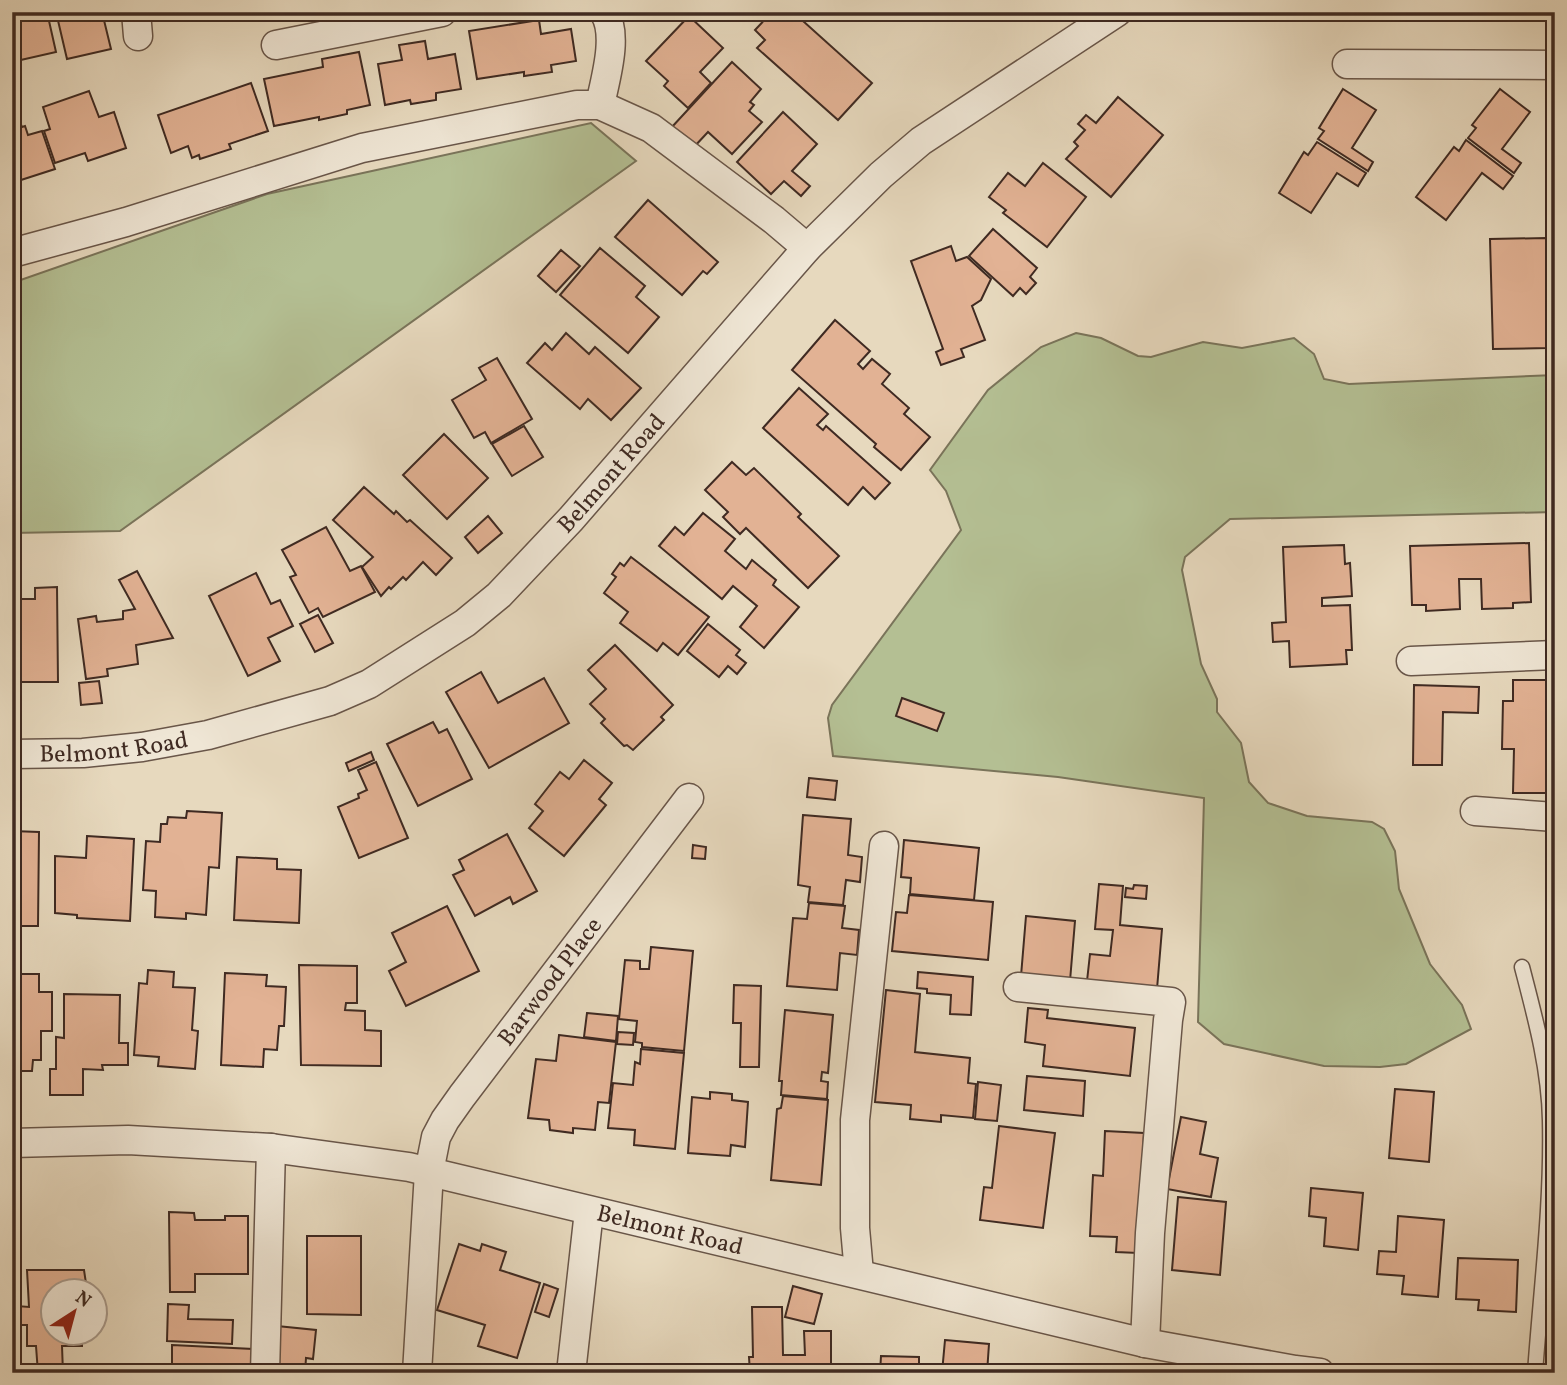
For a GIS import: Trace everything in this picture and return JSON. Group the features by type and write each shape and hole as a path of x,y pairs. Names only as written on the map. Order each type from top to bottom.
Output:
{"street":[{"path":"276,45 442,12"},
{"path":"600,105 610,34 604,12"},
{"name":"Belmont Road","path":"12,754 83,753 142,747 208,735 330,701 369,684 465,623 499,595 571,519 807,248 881,175 921,141 1118,12"},
{"path":"1347,64 1555,65"},
{"path":"12,253 126,222 362,148 577,105 600,105 651,128 775,220 807,248"},
{"path":"1411,661 1555,654"},
{"name":"Barwood Place","path":"417,1373 429,1172 436,1136 445,1120 689,798"},
{"path":"1475,811 1555,817"},
{"path":"859,1273 855,1228 855,1120 884,846"},
{"path":"1018,987 1171,1002 1150,1233 1145,1343"},
{"name":"Belmont Road","path":"12,1143 128,1140 271,1148 429,1172 1145,1343 1320,1373"},
{"path":"265,1373 271,1148"},
{"path":"571,1373 589,1211"}],"lane":[{"path":"1522,967 1541,1040 1550,1118 1548,1203 1535,1373"}],"green space":[{"path":"591,123 636,161 120,531 12,533 12,283 267,194"},
{"path":"1076,333 1101,338 1138,356 1151,357 1203,342 1242,348 1294,338 1314,354 1324,379 1349,384 1555,375 1555,512 1230,519 1185,557 1182,570 1201,664 1217,699 1217,712 1241,743 1249,782 1268,803 1307,816 1372,822 1384,829 1395,851 1399,889 1430,964 1462,1005 1471,1029 1406,1064 1380,1067 1324,1066 1224,1044 1198,1022 1204,798 1058,777 833,756 828,718 832,705 961,530 946,491 930,470 988,390 1041,347"}],"building":[{"path":"12,12 47,12 56,52 12,62"},
{"path":"56,12 102,12 111,49 67,59"},
{"path":"160,12 220,12 161,19"},
{"path":"772,12 781,12 785,16 788,12 793,12 872,83 838,120 757,48 765,40 755,30"},
{"path":"974,12 989,12 978,19"},
{"path":"689,16 723,48 700,72 711,83 688,108 664,86 668,81 646,61"},
{"path":"539,20 541,34 571,29 576,61 551,65 552,72 524,76 524,72 477,79 469,31"},
{"path":"425,41 428,59 455,54 461,89 436,93 436,100 411,104 410,100 385,105 378,64 402,60 399,45"},
{"path":"359,52 370,105 347,110 347,114 274,126 264,79 323,67 322,59"},
{"path":"732,62 761,89 750,102 754,105 749,111 762,122 732,154 708,132 693,148 671,128"},
{"path":"251,83 268,131 229,144 231,149 200,159 199,155 192,158 188,146 171,153 158,115"},
{"path":"1343,89 1376,110 1352,148 1373,162 1368,171 1318,139 1324,131 1319,128"},
{"path":"1500,89 1530,112 1502,149 1521,163 1514,173 1468,138 1476,128 1472,125"},
{"path":"89,91 99,117 114,112 126,148 88,161 85,153 55,163 44,131 50,129 43,107"},
{"path":"1118,97 1163,135 1111,197 1066,159 1078,146 1074,142 1085,130 1078,124 1086,115 1096,123"},
{"path":"15,109 28,135 42,131 55,169 21,180 19,176 12,178 12,110"},
{"path":"783,112 817,144 792,171 810,186 801,196 784,181 771,194 737,162"},
{"path":"1466,140 1513,176 1503,189 1482,173 1446,220 1416,197 1454,147 1459,151"},
{"path":"1317,142 1366,173 1358,186 1337,173 1311,213 1279,193 1304,152 1308,155"},
{"path":"1043,163 1086,197 1047,247 1003,213 1006,210 989,197 1008,173 1025,186"},
{"path":"648,200 718,262 707,274 703,271 682,295 615,237"},
{"path":"993,229 1037,268 1030,277 1036,283 1026,294 1020,288 1013,296 969,256"},
{"path":"1546,238 1546,280 1554,280 1554,303 1547,303 1548,348 1493,349 1490,239"},
{"path":"951,246 956,261 967,257 991,279 981,300 972,306 985,340 961,349 964,357 941,365 936,352 943,349 911,261"},
{"path":"600,248 645,286 636,297 659,317 628,353 560,295"},
{"path":"561,250 580,266 556,292 538,276"},
{"path":"835,320 870,351 858,364 863,369 872,359 890,374 882,384 909,408 904,414 930,437 901,470 874,447 876,444 792,370"},
{"path":"566,333 589,354 595,347 641,388 611,420 588,399 580,409 527,363 545,343 552,350"},
{"path":"497,358 532,419 491,443 485,432 474,438 452,400 486,380 479,368"},
{"path":"799,388 828,414 817,425 823,430 826,426 890,483 875,499 863,487 848,505 763,428"},
{"path":"524,426 543,457 512,476 492,444"},
{"path":"444,434 488,478 447,519 403,475"},
{"path":"732,462 746,475 754,468 801,514 798,517 839,556 808,588 746,528 740,534 723,517 728,512 705,490"},
{"path":"364,487 394,514 396,511 407,522 410,520 452,558 436,575 423,562 406,580 403,577 381,596 362,567 373,557 333,520"},
{"path":"703,513 735,539 725,551 746,569 752,560 776,580 773,585 799,607 764,648 740,627 757,606 733,586 722,599 659,546 675,527 684,535"},
{"path":"488,516 502,533 478,553 465,537"},
{"path":"326,527 350,571 361,566 375,592 323,617 318,608 309,613 290,577 296,575 282,550"},
{"path":"1546,541 1555,541 1555,599 1549,599"},
{"path":"1529,543 1531,602 1513,603 1513,608 1482,609 1481,579 1459,579 1460,609 1426,611 1426,605 1412,605 1410,546"},
{"path":"1344,545 1345,564 1350,563 1352,596 1322,598 1322,606 1350,605 1352,650 1346,650 1347,664 1290,667 1289,641 1273,642 1272,623 1286,622 1283,547"},
{"path":"631,557 709,617 678,655 663,643 657,651 620,623 628,612 604,593 616,577 612,574 620,563 624,566"},
{"path":"137,571 173,638 136,645 138,664 107,669 108,676 86,679 78,619 96,616 97,622 123,619 123,611 135,609 119,580"},
{"path":"256,573 271,604 280,600 293,626 268,638 280,661 248,676 209,596"},
{"path":"57,587 58,682 13,682 12,599 35,599 35,588"},
{"path":"318,615 333,643 315,652 300,624"},
{"path":"708,624 740,650 736,655 746,663 737,674 728,666 719,677 687,651"},
{"path":"615,645 673,705 661,717 664,720 633,750 627,745 624,746 601,723 605,719 590,704 606,689 588,670"},
{"path":"481,672 498,703 544,678 569,723 489,768 446,692"},
{"path":"1513,680 1555,680 1555,793 1513,793 1514,749 1502,749 1503,701 1513,701"},
{"path":"99,681 102,703 81,705 79,683"},
{"path":"1414,685 1479,687 1478,713 1443,712 1442,765 1413,765"},
{"path":"902,698 944,713 937,731 896,716"},
{"path":"433,722 439,733 447,729 472,779 418,806 387,744"},
{"path":"371,752 374,760 349,771 346,763"},
{"path":"584,760 612,783 599,799 606,805 564,856 529,828 543,811 535,804 560,772 569,779"},
{"path":"376,762 408,838 359,858 338,807 359,798 358,794 367,790 358,770"},
{"path":"809,778 837,781 835,800 807,797"},
{"path":"187,811 222,813 219,868 209,867 206,915 186,913 186,919 155,917 156,891 143,890 146,841 160,842 161,824 167,824 168,817 186,818"},
{"path":"803,815 851,819 848,855 862,857 860,882 846,880 843,905 808,902 810,887 798,885"},
{"path":"12,831 39,832 38,926 12,926"},
{"path":"507,834 537,891 513,904 510,897 475,916 453,875 464,870 459,860"},
{"path":"87,836 134,839 130,921 77,918 77,915 55,913 55,856 86,858"},
{"path":"904,840 979,848 974,900 910,894 911,878 901,877"},
{"path":"693,845 706,847 705,859 692,858"},
{"path":"237,857 277,859 277,869 301,870 299,923 234,920"},
{"path":"1099,884 1123,886 1120,925 1162,929 1157,989 1087,981 1090,954 1110,956 1113,930 1095,929"},
{"path":"1134,885 1147,886 1146,899 1125,897 1126,888 1133,889"},
{"path":"909,895 993,902 988,960 892,951 896,912 907,913"},
{"path":"809,903 845,906 842,928 859,930 857,955 840,953 837,990 787,986 793,918 807,919"},
{"path":"447,906 479,971 406,1006 389,971 406,962 392,933"},
{"path":"1026,916 1075,921 1070,981 1021,976"},
{"path":"651,947 693,951 684,1051 642,1047 642,1043 635,1042 637,1021 619,1019 625,960 640,961 640,969 649,969"},
{"path":"299,965 357,966 357,1003 346,1003 345,1010 365,1011 365,1030 381,1031 381,1066 301,1065"},
{"path":"148,970 174,972 173,987 195,988 192,1030 198,1031 195,1069 158,1066 159,1057 134,1055 139,983 147,984"},
{"path":"918,972 973,977 971,1015 950,1014 951,995 927,993 927,989 917,988"},
{"path":"225,973 267,975 266,986 286,987 284,1026 279,1026 277,1050 264,1049 263,1067 221,1065"},
{"path":"12,974 39,974 39,992 52,992 52,1031 41,1031 41,1060 33,1060 32,1071 12,1071"},
{"path":"734,985 761,986 759,1067 740,1067 741,1023 733,1023"},
{"path":"886,990 920,994 915,1052 970,1058 968,1083 976,1084 973,1118 941,1115 941,1122 910,1119 911,1105 875,1102"},
{"path":"64,994 120,995 119,1043 128,1043 128,1065 102,1065 103,1070 83,1069 83,1095 50,1095 50,1069 56,1069 56,1037 64,1038"},
{"path":"1028,1008 1048,1010 1047,1018 1135,1028 1130,1076 1043,1066 1045,1045 1025,1042"},
{"path":"785,1010 833,1015 828,1073 822,1072 821,1081 828,1082 827,1099 781,1095 782,1081 779,1081"},
{"path":"587,1013 618,1016 616,1041 584,1037"},
{"path":"618,1032 634,1033 633,1045 617,1044"},
{"path":"559,1035 616,1042 609,1103 598,1102 595,1130 573,1128 573,1133 550,1130 549,1120 528,1118 536,1059 556,1061"},
{"path":"641,1049 684,1053 675,1149 634,1145 635,1130 608,1128 613,1083 633,1085 635,1062 640,1064"},
{"path":"1027,1076 1085,1081 1083,1116 1024,1110"},
{"path":"978,1082 1001,1085 997,1121 975,1119"},
{"path":"1395,1089 1434,1092 1429,1162 1389,1158"},
{"path":"710,1092 732,1094 732,1100 748,1102 745,1147 731,1145 730,1156 688,1153 692,1097 710,1099"},
{"path":"783,1096 828,1100 821,1185 771,1180 777,1109 781,1108"},
{"path":"1181,1117 1206,1122 1200,1154 1218,1158 1211,1197 1167,1189"},
{"path":"999,1126 1055,1133 1043,1228 980,1220 984,1187 992,1188"},
{"path":"1105,1131 1144,1133 1138,1253 1116,1252 1117,1237 1090,1236 1093,1175 1103,1176"},
{"path":"1311,1188 1363,1193 1358,1250 1324,1246 1326,1218 1309,1216"},
{"path":"1178,1197 1226,1202 1220,1275 1172,1270"},
{"path":"169,1212 194,1213 195,1220 225,1220 225,1216 248,1216 248,1274 195,1274 195,1292 170,1292"},
{"path":"1398,1216 1444,1220 1438,1297 1402,1294 1404,1276 1377,1274 1379,1251 1396,1252"},
{"path":"307,1236 361,1236 361,1315 307,1314"},
{"path":"459,1244 480,1251 482,1244 506,1252 500,1270 540,1283 517,1358 478,1346 485,1325 437,1310"},
{"path":"1458,1258 1518,1260 1516,1312 1478,1310 1479,1300 1456,1299"},
{"path":"27,1270 84,1270 85,1276 38,1276 38,1346 62,1346 63,1373 38,1373 36,1346 27,1346 27,1325 20,1325 17,1306 29,1307"},
{"path":"544,1284 558,1289 549,1317 535,1312"},
{"path":"793,1286 822,1294 814,1324 785,1317"},
{"path":"168,1304 189,1305 188,1319 233,1320 232,1344 167,1341"},
{"path":"752,1307 782,1307 783,1355 805,1355 804,1331 831,1331 831,1373 750,1373 749,1357 753,1357"},
{"path":"277,1326 316,1330 313,1359 306,1358 305,1373 273,1371"},
{"path":"945,1340 989,1344 987,1373 942,1373"},
{"path":"12,1345 21,1345 21,1366 12,1366"},
{"path":"172,1345 253,1349 252,1373 172,1373"},
{"path":"881,1356 919,1357 919,1373 880,1373"}]}
